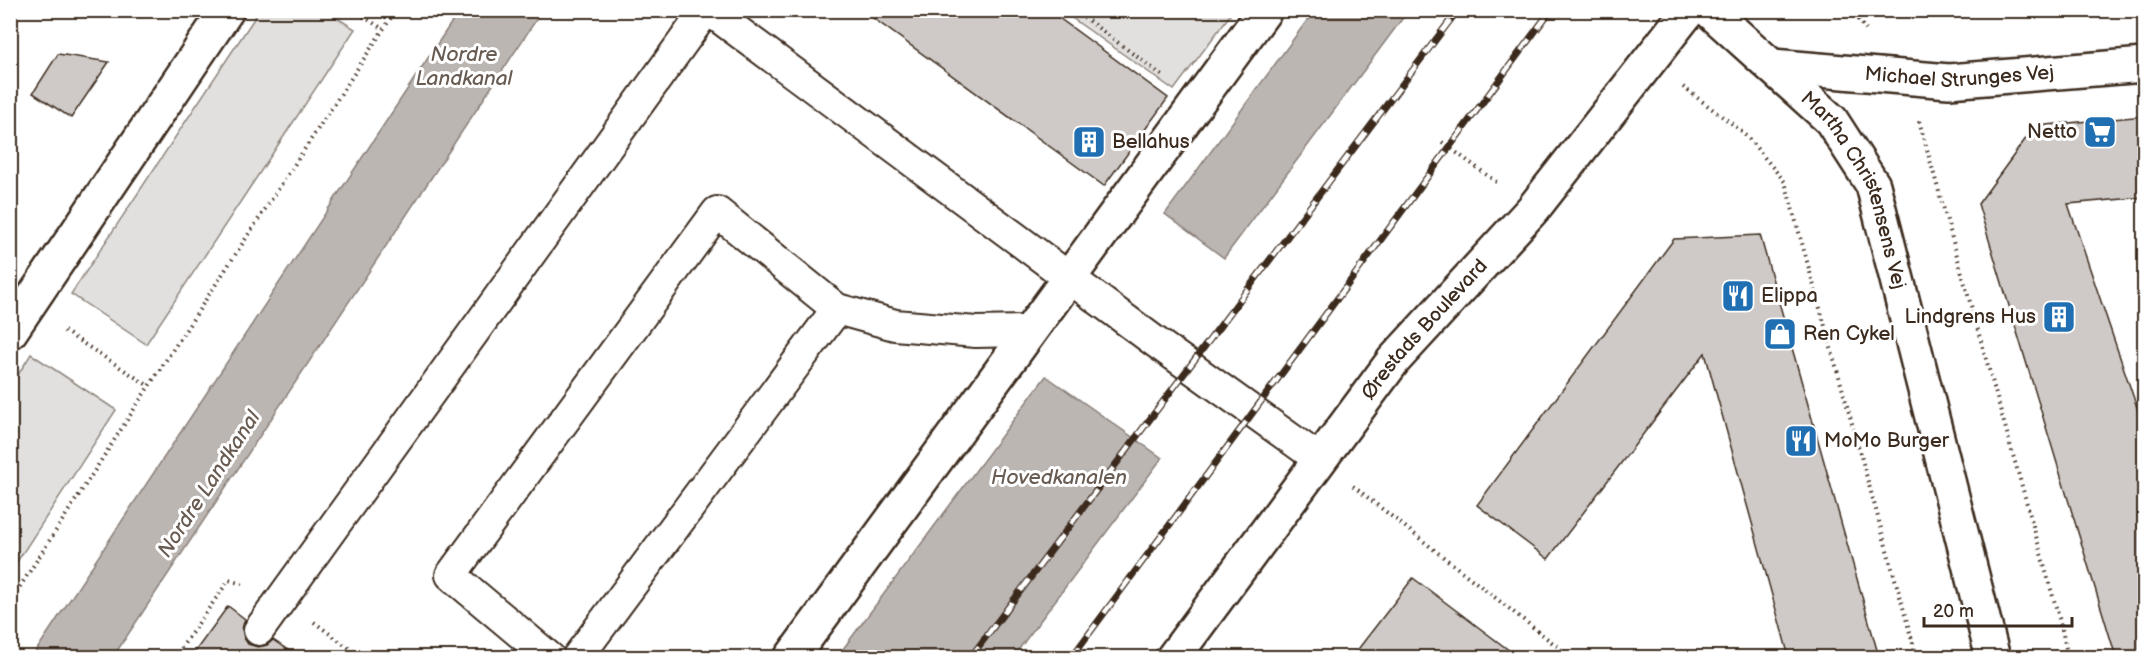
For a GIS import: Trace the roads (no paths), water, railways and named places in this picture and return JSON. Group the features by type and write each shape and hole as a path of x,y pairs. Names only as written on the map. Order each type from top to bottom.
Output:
{"street":[{"path":"19,320 227,10"},
{"path":"791,657 1265,10"},
{"name":"Ørestads Boulevard","path":"1173,657 1393,361 1533,209 1689,10"},
{"name":"Martha Christensens Vej","path":"1709,10 1831,120 1873,185 1993,657"},
{"name":"Michael Strunges Vej","path":"1772,66 1949,81 2145,64"}],"lane":[{"path":"260,630 708,10 1068,277 1319,459"},
{"path":"550,657 451,575 717,213 837,309 895,325 976,332 1029,330"},
{"path":"577,657 837,309"}],"water":[{"name":"Nordre Landkanal","path":"459,11 542,11 113,657 32,657"},
{"path":"1314,11 1408,11 1224,258 1165,214"},
{"name":"Hovedkanalen","path":"1046,376 1162,458 1013,657 837,657"}],"railway":[{"path":"970,658 1458,10"},
{"path":"1071,658 1551,10"}],"place":[{"name":"Netto","path":"2100,132"},
{"name":"Bellahus","path":"1089,142"},
{"name":"Elippa","path":"1738,296"},
{"name":"Lindgrens Hus","path":"2059,317"},
{"name":"Ren Cykel","path":"1780,334"},
{"name":"MoMo Burger","path":"1801,441"}]}
